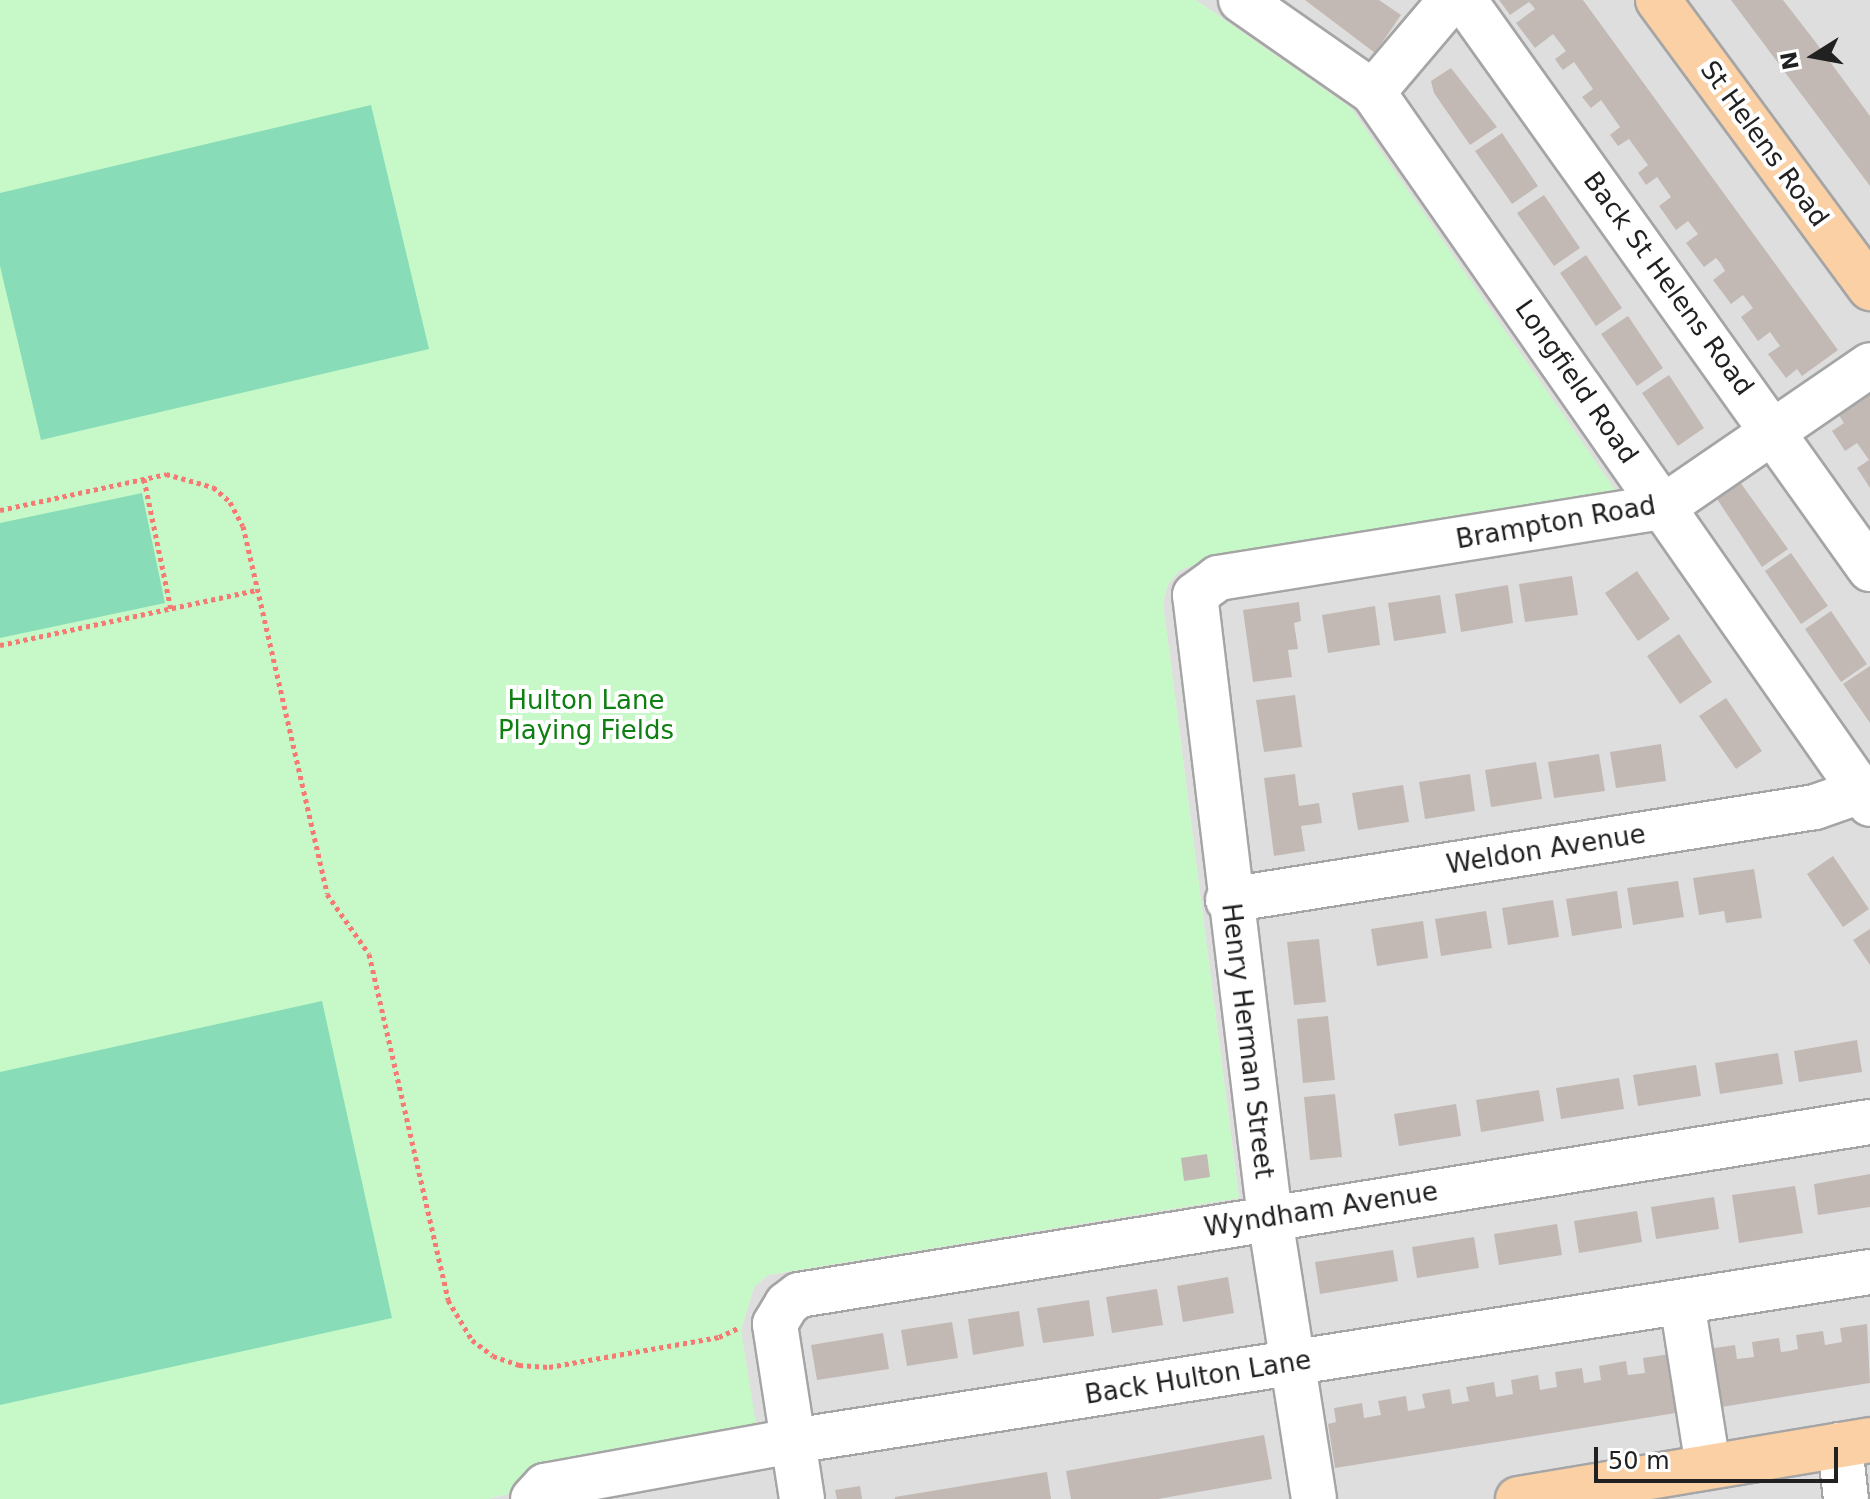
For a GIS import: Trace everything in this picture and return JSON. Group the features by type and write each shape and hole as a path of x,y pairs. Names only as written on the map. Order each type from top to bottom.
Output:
{"main road":[{"name":"St Helens Road","path":"1658,0 1865,270"},
{"path":"1518,1499 1855,1443"}],"street":[{"name":"Longfield Road","path":"1241,0 1373,92 1866,797"},
{"path":"1373,92 1451,0"},
{"name":"Back St Helens Road","path":"1464,0 1870,569"},
{"name":"Brampton Road","path":"1204,584 1218,578 1663,507 1870,365"},
{"name":"Henry Herman Street","path":"1204,584 1195,595 1193,612 1270,1218 1314,1499"},
{"name":"Weldon Avenue","path":"1228,900 1866,797"},
{"name":"Wyndham Avenue","path":"777,1319 799,1295 1870,1122"},
{"name":"Back Hulton Lane","path":"533,1499 545,1486 793,1441 1870,1272"},
{"path":"1682,1302 1708,1466"},
{"path":"777,1319 802,1499"},
{"path":"1846,1499 1855,1443"}],"path":[{"path":"0,510 144,479 186,476 213,487 230,502 243,526 327,894 369,954 448,1300 458,1321 493,1356 519,1365 549,1367 777,1319"},
{"path":"144,479 171,609"},
{"path":"0,645 257,590"}],"shaded area":[{"path":"1196,0 1870,0 1870,1499 487,1499 757,1437 741,1330 754,1287 768,1275 1239,1198 1163,603 1168,584 1179,571 1196,564 1351,108"}],"green space":[{"name":"Hulton Lane Playing Fields","path":"0,0 1196,0 1351,108 1616,491 1196,564 1179,571 1168,584 1163,603 1239,1198 768,1275 754,1287 741,1330 758,1437 487,1499 0,1499"},
{"path":"371,105 429,349 41,440 0,266 0,193"},
{"path":"142,493 165,603 0,638 0,523"},
{"path":"322,1001 392,1318 0,1405 0,1072"}],"building":[{"path":"1305,0 1379,0 1401,15 1375,53"},
{"path":"1499,0 1583,0 1838,350 1802,376 1797,369 1786,378 1768,354 1780,346 1770,332 1758,341 1741,317 1753,308 1743,295 1731,304 1713,280 1725,271 1721,264 1716,258 1704,267 1686,243 1698,234 1688,221 1676,230 1659,206 1671,197 1657,177 1646,185 1638,173 1648,165 1629,139 1618,146 1610,135 1620,127 1601,100 1591,108 1582,97 1593,89 1574,62 1563,70 1559,65 1555,59 1566,51 1553,34 1535,48 1516,23 1535,9 1532,5 1529,2 1510,15"},
{"path":"1731,0 1783,0 1814,40 1870,116 1870,186"},
{"path":"1451,68 1497,127 1470,145 1434,93 1431,81"},
{"path":"1502,133 1538,186 1512,204 1475,151"},
{"path":"1544,195 1580,248 1554,266 1517,213"},
{"path":"1586,255 1622,308 1596,326 1560,273"},
{"path":"1628,316 1663,368 1637,386 1601,334"},
{"path":"1669,375 1704,428 1678,446 1642,393"},
{"path":"1870,393 1870,488 1857,468 1869,460 1857,443 1845,451 1832,431 1844,423 1838,414"},
{"path":"1740,482 1788,549 1762,567 1717,499"},
{"path":"1791,553 1828,606 1801,624 1765,571"},
{"path":"1637,571 1670,619 1638,641 1605,593"},
{"path":"1572,576 1578,615 1525,622 1519,584"},
{"path":"1508,585 1513,623 1461,632 1455,594"},
{"path":"1440,595 1446,633 1394,641 1388,603"},
{"path":"1299,602 1301,621 1294,623 1298,649 1288,650 1292,677 1253,682 1243,610"},
{"path":"1375,606 1380,645 1328,653 1322,615"},
{"path":"1831,611 1867,664 1841,682 1805,629"},
{"path":"1679,634 1712,682 1680,704 1647,656"},
{"path":"1870,666 1870,723 1843,684"},
{"path":"1295,695 1302,747 1264,752 1256,700"},
{"path":"1726,698 1762,751 1736,769 1699,716"},
{"path":"1661,744 1666,781 1616,788 1610,752"},
{"path":"1599,754 1605,791 1554,798 1548,762"},
{"path":"1536,762 1542,799 1491,807 1485,770"},
{"path":"1295,774 1299,806 1319,803 1322,823 1301,826 1305,851 1274,856 1264,778"},
{"path":"1470,774 1475,811 1425,819 1419,782"},
{"path":"1403,785 1409,822 1358,830 1352,793"},
{"path":"1833,856 1869,909 1843,927 1807,874"},
{"path":"1754,869 1762,918 1726,923 1724,911 1699,915 1693,878"},
{"path":"1678,881 1684,917 1633,925 1627,888"},
{"path":"1617,891 1622,928 1572,936 1566,899"},
{"path":"1553,900 1559,937 1508,945 1502,908"},
{"path":"1486,911 1492,948 1441,956 1435,919"},
{"path":"1423,921 1428,958 1377,966 1371,929"},
{"path":"1870,929 1870,965 1853,940"},
{"path":"1319,939 1326,1002 1294,1005 1287,942"},
{"path":"1328,1016 1335,1080 1303,1083 1297,1019"},
{"path":"1857,1040 1862,1072 1799,1082 1794,1051"},
{"path":"1778,1053 1783,1084 1720,1094 1715,1063"},
{"path":"1696,1065 1701,1096 1638,1106 1633,1075"},
{"path":"1619,1078 1624,1109 1561,1119 1556,1088"},
{"path":"1539,1090 1544,1121 1481,1132 1476,1100"},
{"path":"1335,1094 1342,1157 1310,1160 1304,1097"},
{"path":"1456,1104 1461,1136 1399,1146 1394,1114"},
{"path":"1207,1154 1210,1177 1184,1181 1181,1158"},
{"path":"1870,1174 1870,1207 1818,1215 1814,1184"},
{"path":"1795,1186 1803,1233 1739,1243 1732,1195"},
{"path":"1714,1197 1719,1229 1656,1239 1651,1207"},
{"path":"1637,1211 1642,1242 1579,1253 1574,1221"},
{"path":"1557,1224 1562,1255 1499,1265 1494,1234"},
{"path":"1474,1237 1479,1268 1417,1278 1412,1247"},
{"path":"1393,1250 1398,1281 1320,1294 1315,1262"},
{"path":"1228,1277 1234,1313 1183,1322 1177,1286"},
{"path":"1157,1289 1163,1325 1112,1333 1106,1297"},
{"path":"1089,1300 1094,1336 1043,1343 1037,1308"},
{"path":"1019,1311 1024,1346 973,1355 968,1319"},
{"path":"952,1322 958,1358 907,1366 901,1330"},
{"path":"1867,1324 1870,1383 1709,1409 1708,1349 1735,1345 1737,1359 1754,1357 1752,1342 1779,1338 1781,1352 1789,1351 1798,1349 1796,1335 1823,1331 1825,1345 1842,1342 1840,1328"},
{"path":"883,1333 889,1369 817,1380 811,1345"},
{"path":"1670,1354 1688,1411 1335,1468 1328,1424 1336,1422 1334,1408 1362,1403 1364,1418 1381,1415 1378,1401 1406,1396 1408,1411 1425,1408 1422,1394 1450,1389 1452,1404 1469,1401 1466,1387 1494,1382 1496,1397 1513,1394 1511,1380 1538,1375 1540,1390 1557,1387 1555,1372 1582,1368 1584,1383 1601,1380 1599,1366 1626,1361 1628,1375 1645,1373 1643,1358"},
{"path":"1264,1435 1272,1479 1158,1499 1071,1499 1066,1471"},
{"path":"1047,1472 1051,1499 895,1499 895,1497"},
{"path":"860,1486 862,1499 837,1499 835,1490"}]}
